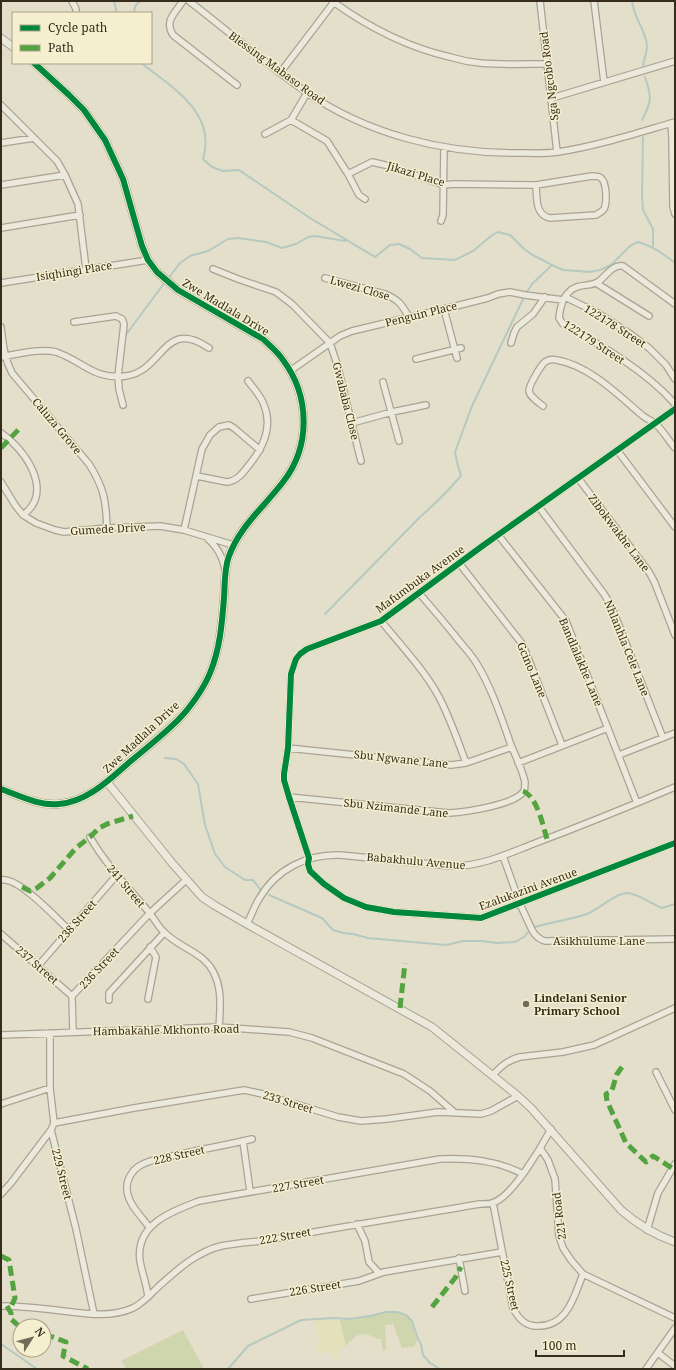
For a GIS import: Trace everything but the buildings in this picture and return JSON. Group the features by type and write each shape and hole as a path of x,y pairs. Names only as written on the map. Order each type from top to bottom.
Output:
{"street":[{"path":"72,1 76,12"},
{"path":"183,1 171,19 169,24 170,31 173,35 238,85"},
{"name":"Blessing Mabaso Road","path":"189,1 307,93 344,114 373,127 414,141 444,147 490,153 557,152 602,142 673,122"},
{"name":"Sga Ngcobo Road","path":"540,1 557,152"},
{"path":"594,1 604,82"},
{"path":"280,73 333,2 390,38 436,54 479,63 514,65 547,64"},
{"path":"1,38 12,46"},
{"path":"552,98 675,61"},
{"name":"Zwe Madlala Drive","path":"1,789 34,802 59,804 71,802 85,796 107,782 179,719 195,699 210,674 221,633 226,570 228,558 233,545 246,525 284,482 293,467 303,437 304,421 302,401 290,372 283,360 263,339 178,290 157,272 148,260 142,246 123,179 105,140 84,110 35,64"},
{"path":"265,134 292,120 307,93"},
{"path":"1,105 57,161 65,175 76,197 80,215 86,269"},
{"path":"292,120 327,141 348,174 359,195 365,199"},
{"path":"673,122 673,206 675,214"},
{"path":"1,143 34,138"},
{"path":"441,221 443,215 444,147"},
{"name":"Jikazi Place","path":"348,174 372,162 385,164 444,185 536,186 598,176 602,178 604,183 606,202 601,213 596,215 545,217 538,209 536,186"},
{"path":"1,185 65,175"},
{"path":"1,228 80,215"},
{"name":"Isiqhingi Place","path":"1,283 148,260"},
{"path":"564,298 568,292 574,288 596,283 619,265 624,266 675,304"},
{"path":"213,269 276,292 292,304 324,335 330,343"},
{"name":"Lwezi Close","path":"325,278 395,298 402,305 409,317"},
{"path":"596,283 649,316"},
{"name":"Penguin Place","path":"290,372 345,333 510,292 525,296 564,298"},
{"path":"512,343 516,329 533,314 545,297"},
{"name":"122178 Street","path":"564,298 598,313 634,337 658,356 675,379"},
{"name":"122179 Street","path":"564,298 559,318 563,324 604,348 629,365 660,389 675,404"},
{"path":"444,309 456,358"},
{"path":"74,322 116,316 122,319 124,324 118,376 119,390 123,405"},
{"name":"Caluza Grove","path":"1,327 3,356 16,379 89,464 97,477 106,503 107,528"},
{"path":"3,356 42,351 55,352 101,375 118,376 132,375 143,369 166,347 177,339 183,338 194,340 209,348"},
{"name":"Gwababa Close","path":"330,343 338,364 361,461"},
{"path":"416,359 461,348"},
{"path":"543,406 530,394 529,388 543,363 550,359 556,359 576,366 597,378 650,421 656,424 675,448"},
{"path":"197,476 231,482 239,476 260,450 267,431 266,413 264,404 248,382"},
{"path":"383,382 399,441"},
{"path":"352,423 392,412 426,405"},
{"name":"Mafumbuka Avenue","path":"309,858 284,780 288,748 291,674 296,659 300,654 307,649 381,621 675,409"},
{"path":"184,530 202,448 210,435 219,426 229,425 260,450"},
{"path":"1,433 11,439 25,455 37,488 37,496 34,503 30,510 23,514"},
{"path":"617,450 675,527"},
{"name":"Zibokwakhe Lane","path":"578,478 649,572 675,635"},
{"name":"Gumede Drive","path":"1,482 15,505 23,514 36,523 64,532 107,528 160,526 184,530 233,545"},
{"name":"Nhlanhla Cele Lane","path":"538,507 611,605 663,738"},
{"name":"Bandlalakhe Lane","path":"499,536 566,621 620,755 637,803"},
{"path":"206,537 222,555 226,570"},
{"name":"Gcino Lane","path":"460,563 523,645 562,746"},
{"path":"420,593 476,662 493,695 518,763 608,728"},
{"path":"381,621 435,691 445,708 466,763"},
{"path":"620,755 675,733"},
{"name":"Sbu Ngwane Lane","path":"288,748 451,765 466,763 512,747"},
{"name":"Sbu Nzimande Lane","path":"289,797 449,814 470,811 488,808 510,800 523,791 525,783 518,763"},
{"path":"107,782 133,816 202,897 246,924 432,1027 518,1096 551,1129 621,1210 633,1221 647,1230 675,1242"},
{"name":"Babakhulu Avenue","path":"246,924 259,898 276,877 291,866 309,858 326,854 461,866 480,863 503,856 675,787"},
{"name":"241 Street","path":"90,837 97,850 116,876 150,913 164,933 203,959 209,965 216,977 221,993 219,1027"},
{"name":"Ezalukazini Avenue","path":"309,858 308,864 310,870 324,884 344,898 366,907 378,910 481,918 675,843"},
{"name":"Asikhulume Lane","path":"503,856 520,904 535,935 541,940 675,939"},
{"name":"238 Street","path":"38,966 116,876"},
{"path":"1,880 11,881 22,888 69,930"},
{"name":"236 Street","path":"73,1032 72,996 150,913 186,880"},
{"path":"108,1000 109,993 164,933"},
{"name":"237 Street","path":"1,934 72,996"},
{"path":"148,999 156,956 150,947"},
{"path":"493,1075 500,1067 512,1059 575,1050 594,1045 675,1008"},
{"name":"Hambakahle Mkhonto Road","path":"1,1035 219,1027 289,1032 312,1038 404,1074 430,1091 454,1112"},
{"path":"1,1194 12,1182 51,1130 54,1123 50,1088 50,1033"},
{"path":"656,1072 675,1110"},
{"path":"1,1104 50,1088"},
{"name":"233 Street","path":"54,1123 244,1090 263,1094 338,1117 360,1121 438,1112 481,1114 491,1111 518,1096"},
{"path":"493,1204 509,1192 523,1174 551,1129"},
{"name":"229 Street","path":"51,1130 76,1229 94,1314"},
{"name":"228 Street","path":"149,1227 132,1203 127,1189 130,1175 142,1164 160,1158 252,1139"},
{"path":"243,1141 250,1191"},
{"name":"221 Road","path":"540,1148 548,1160 555,1179 559,1236 563,1248 571,1260 584,1274 675,1318"},
{"name":"227 Street","path":"149,1227 167,1215 199,1201 440,1159 456,1158 490,1162 510,1167 523,1174"},
{"path":"647,1230 658,1193 675,1164"},
{"name":"222 Street","path":"1,1306 94,1314 120,1312 142,1303 180,1268 207,1251 220,1246 268,1240 480,1204 493,1204"},
{"name":"225 Street","path":"493,1204 513,1308 517,1317 525,1324 546,1326 555,1323 562,1317 570,1306 584,1274"},
{"path":"357,1224 365,1241 369,1262 379,1273"},
{"path":"148,1297 140,1260 140,1251 141,1243 149,1227"},
{"name":"226 Street","path":"251,1299 359,1281 379,1273 459,1258 502,1252"},
{"path":"459,1258 465,1291"},
{"path":"646,1369 675,1328"},
{"path":"658,1353 675,1366"}],"shaded area":[{"path":"315,1320 340,1320 346,1346 338,1349 339,1357 333,1358 332,1352 319,1354 316,1343 320,1341"}],"green space":[{"path":"391,1312 405,1315 411,1320 417,1341 414,1346 402,1348 393,1324 385,1325 386,1349 383,1351 381,1339 365,1334 356,1336 346,1346 340,1320 352,1320"},
{"path":"183,1330 204,1369 123,1369 126,1367 121,1361"}],"waterway":[{"path":"114,1 117,12"},
{"path":"134,12 135,6 140,1"},
{"path":"632,1 635,13 646,40 647,48 643,65"},
{"path":"142,64 178,92 198,115 204,128 206,143 203,159 212,167 223,171 239,170 310,218 375,257 390,245 399,244 410,249 422,258 455,260 473,251 498,232 510,235 531,254 563,270 590,272 600,270 611,265 630,246 638,242 657,250 675,263"},
{"path":"642,120 648,108 650,99 645,77"},
{"path":"643,137 643,210 653,229 653,247"},
{"path":"168,279 180,263 190,256 208,251 228,239 238,238 266,242 282,248 296,244 308,237 315,236 345,241"},
{"path":"325,614 461,476 455,452 472,406 525,295 532,284 552,265"},
{"path":"125,336 165,282"},
{"path":"165,758 176,759 184,764 198,784 205,825 215,854 225,867 245,880 253,880 260,889"},
{"path":"535,927 589,913 618,895 628,893 636,895 662,908 675,904"},
{"path":"269,895 322,918 333,930 368,938 446,945 463,941 497,943 515,942 524,937 528,932"},
{"path":"228,1369 248,1346 301,1320 334,1318 349,1319 386,1312 397,1312 406,1315 412,1321 421,1344 423,1355 430,1363 440,1369"},
{"path":"1,1344 37,1369"}],"marked path":[{"path":"1,448 19,429"},
{"path":"523,791 528,794 536,805 547,839"},
{"path":"22,887 30,891 37,888 50,878 76,848 99,828 133,816"},
{"path":"400,1008 405,963"},
{"path":"622,1067 617,1074 611,1092 606,1094 607,1101 626,1143 646,1162 653,1156 672,1168"},
{"path":"1,1256 9,1260 15,1298 11,1307"},
{"path":"432,1307 455,1278 461,1267"},
{"path":"7,1306 11,1313 12,1320"},
{"path":"52,1337 66,1342 63,1356 88,1369"}],"cycle path":[{"path":"1,789 30,800 44,803 59,804 80,799 107,781 167,730 187,710 207,679 216,655 221,626 225,571 229,556 239,535 283,482 292,468 299,453 304,421 298,389 292,374 281,357 263,339 178,290 157,272 148,260 142,246 123,179 105,140 84,110 35,64"},
{"path":"675,409 481,547 381,621 307,649 300,654 296,659 291,674 288,748 284,774 284,780 289,797 309,858 308,864 310,871 324,884 344,898 366,907 394,912 481,918 675,843"}],"place":[{"name":"Lindelani Senior Primary School","path":"526,1004"}]}
